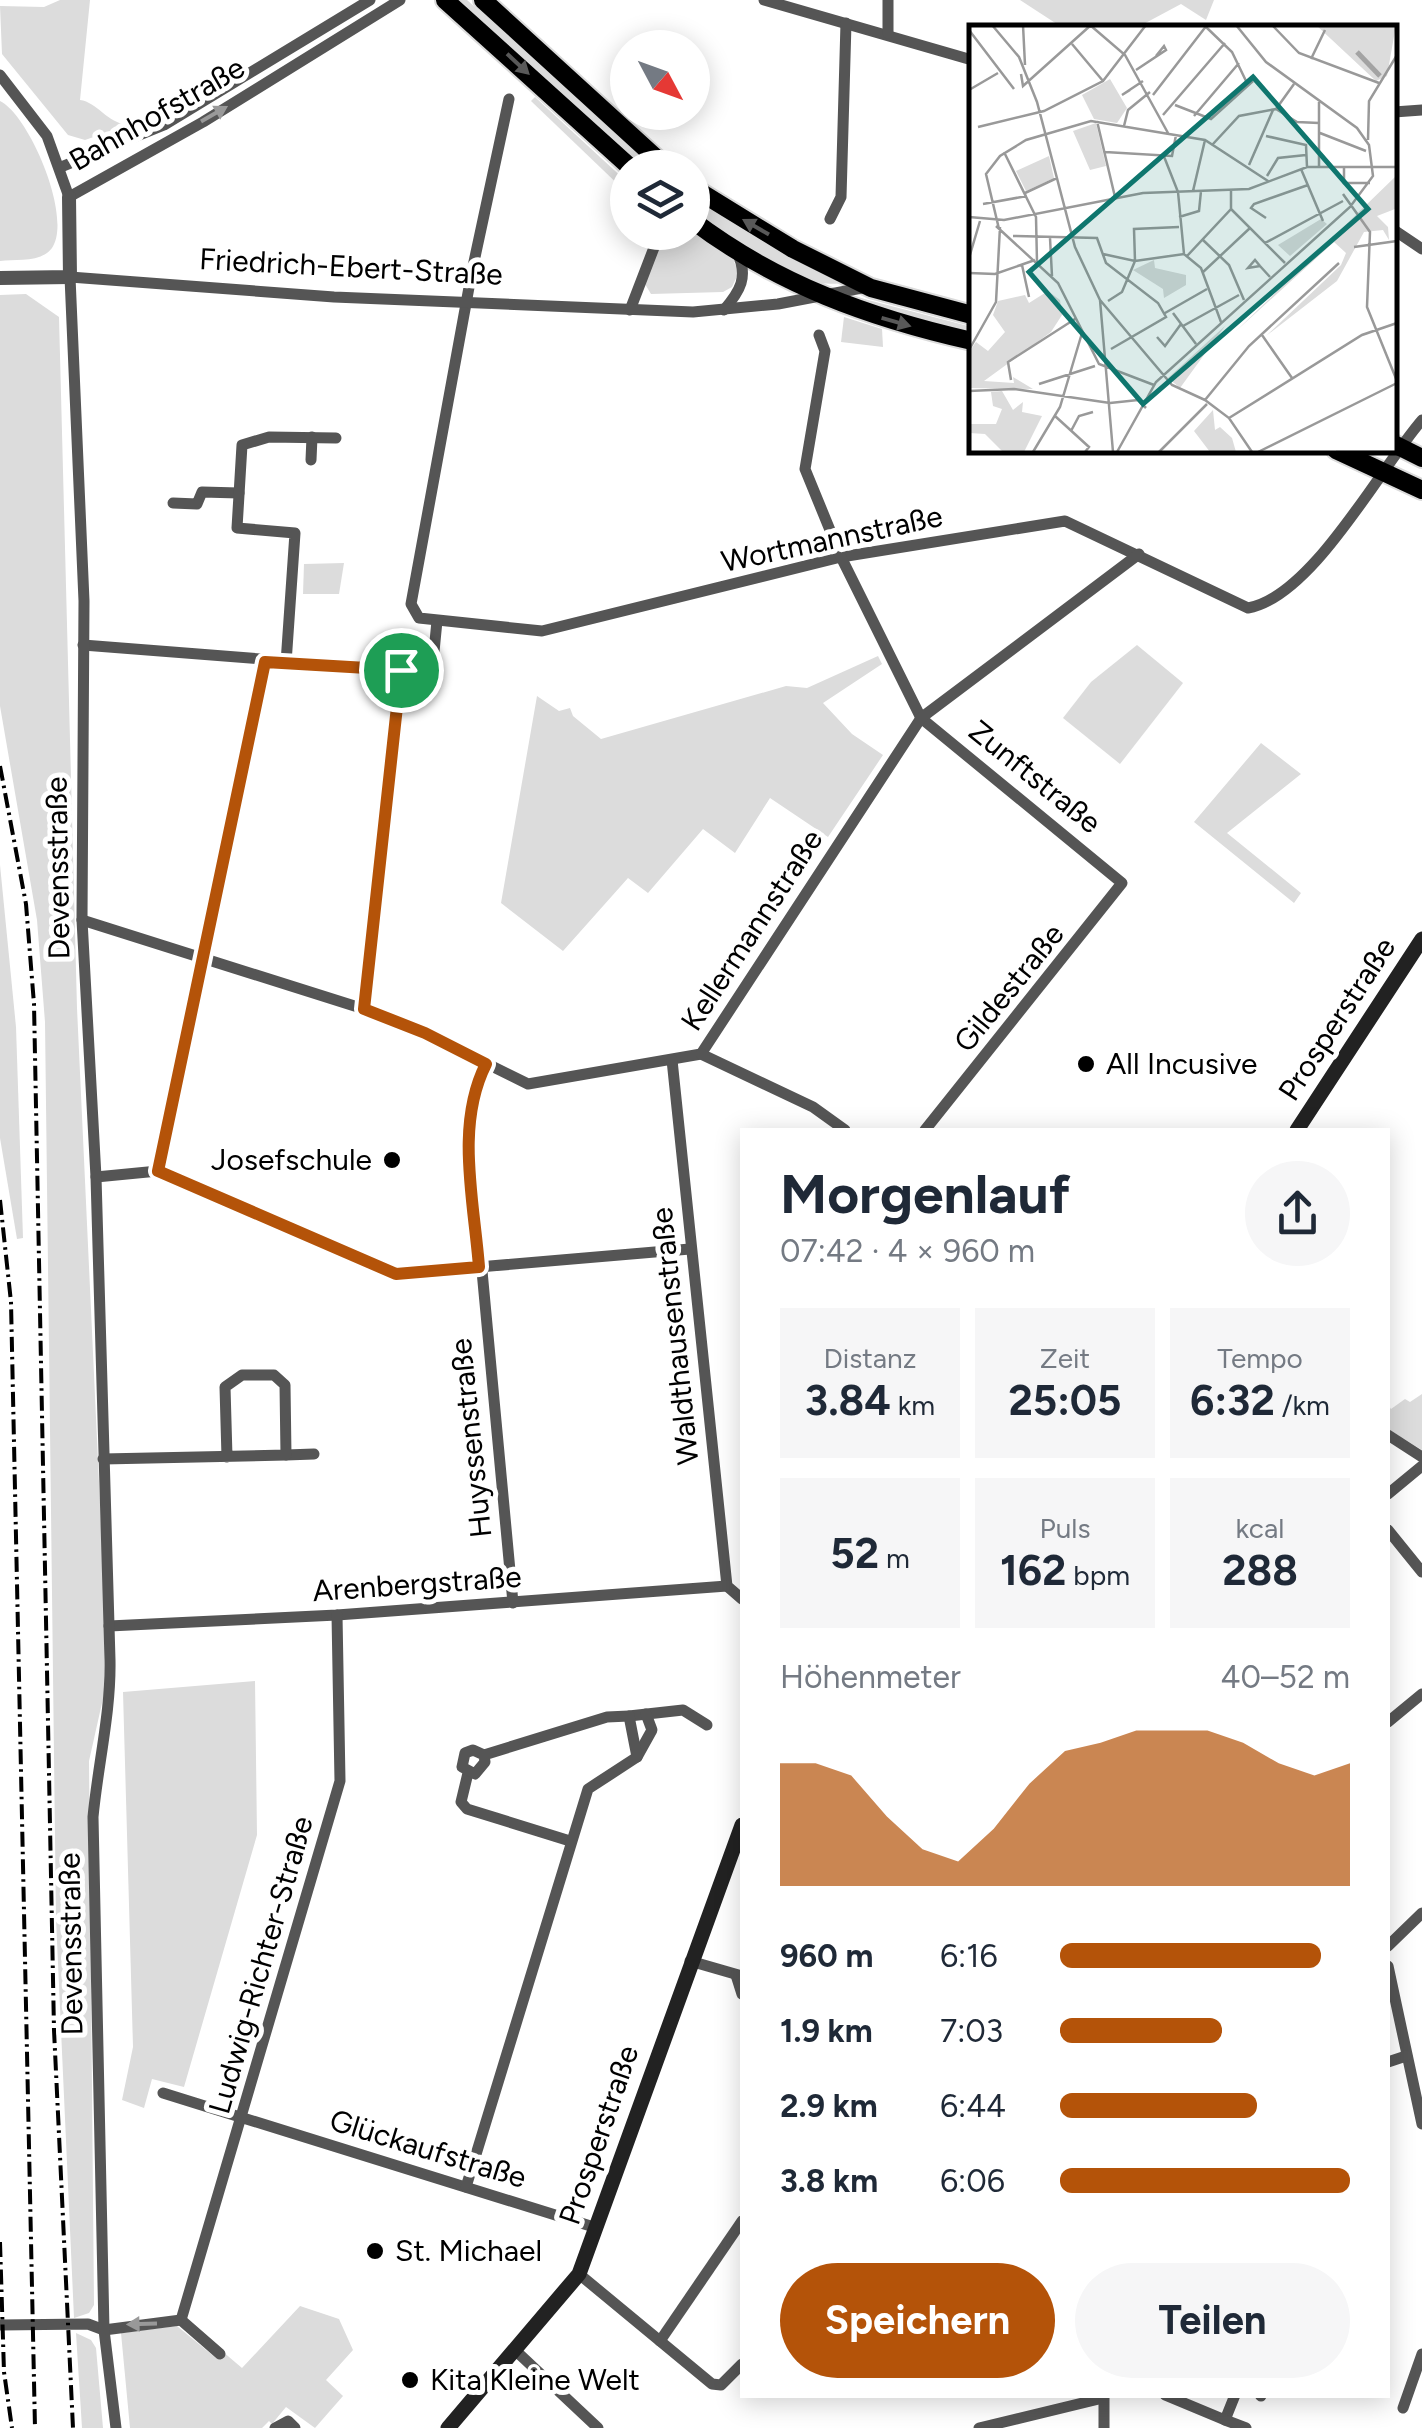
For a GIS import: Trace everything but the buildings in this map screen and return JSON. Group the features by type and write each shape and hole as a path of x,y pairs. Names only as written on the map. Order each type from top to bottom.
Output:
{"main road":[{"path":"445,0 611,150"},
{"path":"484,0 646,150"},
{"name":"Friedrich-Ebert-Straße","path":"710,198 806,256 871,288 969,315"},
{"path":"710,233 737,252 822,296"},
{"name":"Friedrich-Ebert-Straße","path":"822,296 863,313 969,339"},
{"path":"1397,446 1422,458"},
{"path":"1340,452 1422,490"},
{"name":"Prosperstraße","path":"1298,1128 1422,938"},
{"name":"Prosperstraße","path":"448,2428 579,2274 740,1830"}],"street":[{"name":"Bahnhofstraße","path":"60,167 164,125 370,0"},
{"name":"Bahnhofstraße","path":"70,277 69,197 185,128 203,122 400,0"},
{"path":"764,0 969,59"},
{"path":"888,0 888,33"},
{"path":"830,218 841,197 846,24"},
{"path":"0,75 48,136 69,197"},
{"path":"469,301 509,99"},
{"path":"1397,112 1422,110"},
{"path":"1397,232 1422,249"},
{"path":"630,310 653,250"},
{"path":"724,310 742,284 744,267 737,252"},
{"path":"0,278 70,277"},
{"name":"Friedrich-Ebert-Straße","path":"70,277 334,297 630,310 724,310 871,288"},
{"name":"Devensstraße","path":"70,277 83,646 82,920 96,1177 110,1626 111,1694 94,1817 104,2330 116,2428"},
{"name":"Wortmannstraße","path":"469,301 412,614 437,621 542,630 841,557 1065,520 1248,608 1265,605 1280,595 1319,557 1385,472"},
{"path":"819,335 825,351 805,469 841,557 922,718"},
{"path":"1397,446 1422,420"},
{"path":"286,663 295,533 237,528 242,445 268,437 336,438"},
{"path":"311,460 312,437"},
{"path":"1385,472 1394,452"},
{"path":"173,503 197,504 202,492 239,493"},
{"name":"Kellermannstraße","path":"82,920 364,1009 425,1033 536,1086 701,1054 922,718 1139,554"},
{"path":"83,646 432,672 437,621"},
{"path":"158,1171 265,662"},
{"path":"364,1009 401,670"},
{"name":"Zunftstraße","path":"922,718 1117,875"},
{"name":"Gildestraße","path":"927,1128 1114,899 1122,886 1117,875"},
{"path":"701,1054 813,1108 842,1128"},
{"name":"Waldthausenstraße","path":"672,1060 727,1586"},
{"name":"Huyssenstraße","path":"486,1064 472,1090 468,1121 513,1603"},
{"path":"96,1177 158,1171 396,1274 690,1249"},
{"path":"226,1457 224,1387 242,1375 274,1375 285,1384 286,1455"},
{"path":"1390,1436 1422,1457"},
{"path":"103,1459 314,1454"},
{"path":"1390,1492 1422,1466"},
{"path":"1390,1532 1422,1572"},
{"path":"727,1586 740,1597"},
{"name":"Arenbergstraße","path":"110,1626 337,1616 727,1586"},
{"name":"Ludwig-Richter-Straße","path":"181,2320 340,1780 337,1616"},
{"path":"1390,1720 1422,1694"},
{"path":"468,1772 462,1767 465,1753 484,1755 607,1717 684,1710 707,1725"},
{"path":"466,2187 588,1789 637,1757 652,1730 646,1714"},
{"path":"629,1716 637,1757"},
{"path":"468,1772 482,1769 484,1755"},
{"path":"468,1772 461,1802 467,1810 570,1841"},
{"path":"1390,1944 1422,1914"},
{"path":"690,1960 739,1976"},
{"path":"1390,1976 1422,2124"},
{"path":"1390,2061 1406,2056"},
{"name":"Glückaufstraße","path":"163,2093 597,2228"},
{"path":"660,2341 740,2224"},
{"path":"579,2274 712,2384 721,2385 740,2366"},
{"path":"0,2324 88,2324 104,2330 181,2320 220,2354"},
{"path":"516,2351 598,2428"},
{"path":"1402,2408 1422,2356"},
{"path":"980,2428 1096,2398"},
{"path":"1104,2398 1104,2428"},
{"path":"1172,2398 1246,2428"},
{"path":"1225,2420 1234,2398"},
{"path":"275,2428 292,2424"}],"shaded area":[{"path":"60,0 90,0 80,100 128,125 85,140 68,135 2,54 0,6 44,7"},
{"path":"458,0 467,0 633,150 621,150"},
{"path":"1020,0 1214,0 1206,20 1181,4 1142,25 1058,25"},
{"path":"535,97 610,166 610,177 531,101"},
{"path":"0,101 11,110 35,145 57,214 52,248 35,258 0,261"},
{"path":"710,207 841,283 802,279 782,271 710,224"},
{"path":"710,241 731,256 739,272 732,287 723,292 651,294 645,284 658,250 710,250"},
{"path":"26,294 59,317 77,1008 105,1612 104,1694 89,1761 94,2305 89,2313 74,2318 56,1919 45,1022 37,920 0,706 0,295"},
{"path":"845,294 969,326 969,333 884,312"},
{"path":"844,317 882,329 883,347 841,342"},
{"path":"344,563 339,594 303,594 304,564"},
{"path":"1137,645 1183,683 1120,764 1063,718 1091,682"},
{"path":"878,656 882,664 823,703 852,734 883,755 828,837 770,798 735,853 703,829 648,893 628,878 563,951 501,903 537,696 559,711 570,708 573,716 601,739 786,686 807,688"},
{"path":"1261,743 1301,774 1227,833 1301,893 1294,903 1194,822"},
{"path":"0,865 16,1027 23,1238 17,1239 0,1138"},
{"path":"1422,1394 1422,1450 1390,1430 1390,1408 1405,1399 1410,1402"},
{"path":"255,1681 257,1835 184,2087 152,2079 144,2108 122,2100 133,2047 123,1692"},
{"path":"300,2306 339,2319 353,2350 326,2380 343,2396 315,2428 286,2407 272,2424 269,2421 262,2428 130,2428 121,2333 177,2326 216,2358 222,2351 242,2368"},
{"path":"76,2333 91,2340 96,2348 103,2428 82,2428"}],"railway":[{"path":"0,766 26,904 34,1004 54,2030 73,2428"},
{"path":"0,1200 11,1302 35,2428"},
{"path":"0,2242 4,2372 12,2428"}],"place":[{"name":"All Incusive","path":"1086,1064"},
{"name":"Josefschule","path":"392,1160"},
{"name":"St. Michael","path":"375,2251"},
{"name":"Kita Kleine Welt","path":"410,2380"}],"route":[{"path":"265,662 401,670 364,1009 425,1033 486,1064 472,1090 468,1121 479,1267 396,1274 158,1171 265,662"}]}
